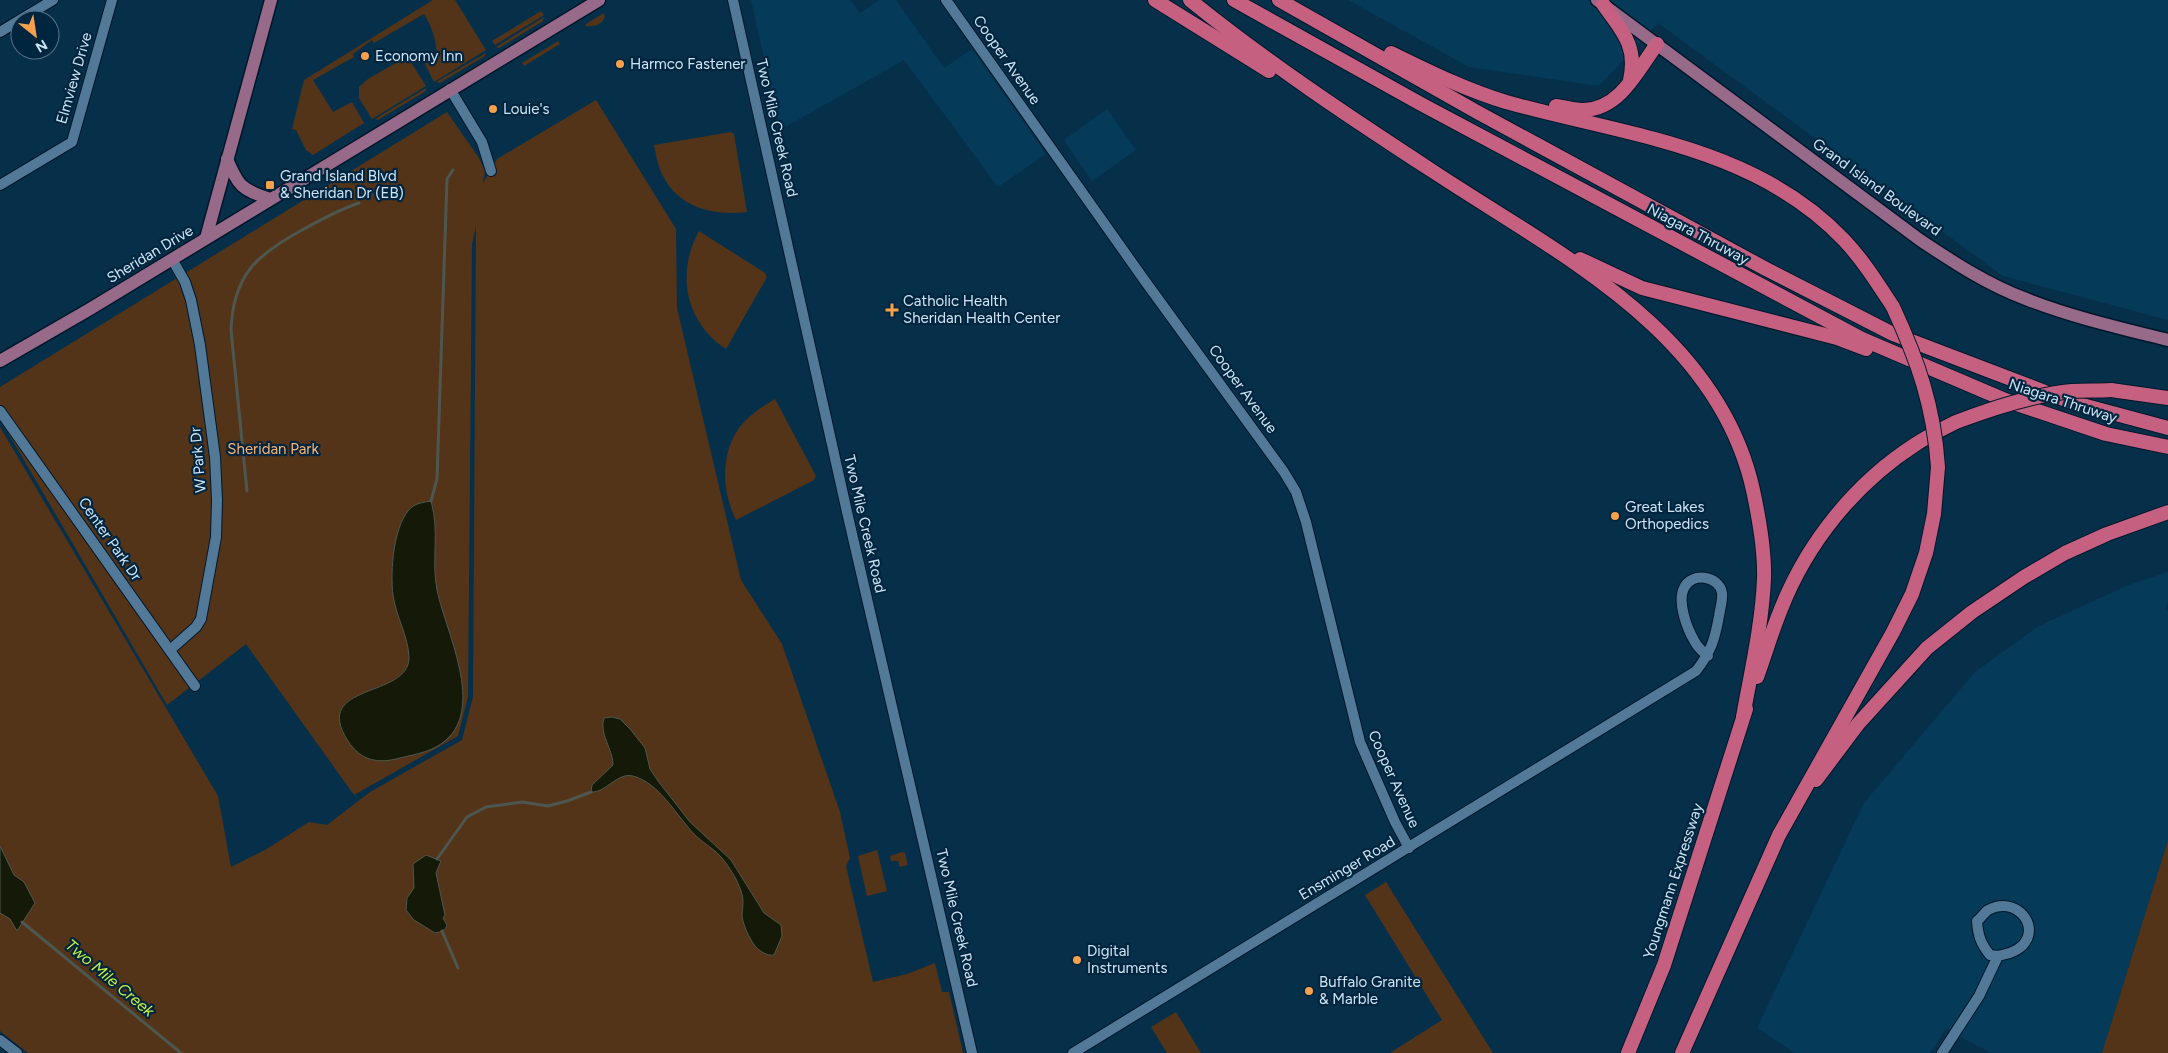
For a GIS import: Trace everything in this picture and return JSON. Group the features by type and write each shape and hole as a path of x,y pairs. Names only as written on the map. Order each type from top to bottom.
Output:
{"highway":[{"path":"1155,0 1298,89 1335,108"},
{"path":"1190,0 1238,38 1335,108 1536,237 1604,284 1647,319 1691,363 1723,412 1739,446 1754,496 1760,529 1764,578 1757,636 1743,717"},
{"name":"Niagara Thruway","path":"1234,0 1438,114 1845,330 2005,400 2106,434 2168,447"},
{"name":"Niagara Thruway","path":"1280,0 1477,112 1766,269 1884,329 1944,354 2045,390 2072,402 2168,428"},
{"path":"1600,2 1629,42 1633,57 1630,81"},
{"path":"1310,17 1461,85 1518,105 1699,151 1740,167 1780,188 1817,215 1844,240 1893,307 1913,350 1929,400 1938,467 1934,514 1926,553 1912,594 1893,632 1775,844 1682,1053"},
{"path":"1518,105 1544,104 1582,110 1594,108 1612,101 1630,81 1657,44"},
{"path":"1536,237 1603,271 1642,288 1837,338 1922,372 2005,400"},
{"path":"1743,717 1781,608 1805,560 1844,506 1871,479 1915,444 1956,422 1989,409 2031,398 2072,391 2111,390 2168,398"},
{"path":"1803,791 1819,778 1858,724 1927,648 1972,612 2024,577 2065,553 2107,534 2168,512"},
{"name":"Youngmann Expressway","path":"1628,1053 1664,965 1743,717"}],"main road":[{"name":"Sheridan Drive","path":"0,361 206,238 271,0"},
{"path":"206,238 599,0"},
{"name":"Grand Island Boulevard","path":"1600,2 1920,240 1962,267 1995,286 2024,299 2074,316 2168,340"},
{"path":"227,159 234,176 243,188 270,199"}],"street":[{"path":"0,32 53,0"},
{"name":"Elmview Drive","path":"0,185 72,142 112,0"},
{"name":"Two Mile Creek Road","path":"733,0 847,512 972,1053"},
{"name":"Cooper Avenue","path":"946,0 1139,274 1254,428 1296,492 1306,522 1360,742 1391,814 1409,848"},
{"path":"450,89 482,142 491,170"},
{"name":"W Park Dr","path":"170,650 196,627 201,619 216,537 217,500 215,457 200,345 191,300 185,282 172,260"},
{"name":"Center Park Dr","path":"0,411 195,686"},
{"name":"Ensminger Road","path":"1073,1053 1696,671 1708,656 1715,639 1722,593 1717,583 1707,578 1694,578 1684,586 1681,599 1690,632 1696,644 1708,656"},
{"path":"1942,1053 1979,996 1998,956 2013,952 2023,945 2027,935 2027,923 2022,912 2012,907 1998,907 1987,911 1977,921 1978,934 1983,946 1990,955 1998,956"},
{"path":"0,1040 17,1053"}],"shaded area":[{"path":"751,0 850,0 860,13 879,0 896,0 944,68 972,49 1046,154 998,187 904,60 780,130"},
{"path":"1348,0 2168,0 2168,320 2003,276 1658,23 1599,86 1469,67"},
{"path":"1107,109 1136,150 1092,181 1064,140"},
{"path":"431,501 435,524 435,579 461,674 463,696 461,716 452,733 436,747 418,754 392,760 377,761 364,757 348,741 340,722 342,709 351,700 395,680 405,670 409,657 408,649 392,585 394,548 406,513 415,505"},
{"path":"2168,572 2168,600 2165,610 2168,611 2168,840 2102,1053 1991,1053 1946,1029 1930,1053 1795,1053 1757,1028 1864,803 1975,672 2039,626 2126,586"},
{"path":"604,718 620,719 630,729 645,748 650,769 658,781 690,822 731,860 764,913 781,925 782,936 774,955 766,954 759,950 748,935 742,918 743,900 741,891 728,866 716,852 696,836 660,793 643,780 633,776 622,777 602,789 591,792 592,785 613,765 603,730"},
{"path":"0,846 14,875 24,882 35,903 17,931 10,919 0,913"},
{"path":"426,855 441,861 436,873 445,915 443,918 447,925 443,930 435,933 414,920 406,910 407,898 414,888 413,864"}],"green space":[{"path":"433,0 455,0 486,50 434,82 423,60 437,52 433,32 424,14 374,43 372,40 353,54 354,57 313,80 333,112 352,102 364,123 313,155 306,150 296,130 292,129 304,80"},
{"path":"541,11 544,15 495,45 492,41"},
{"path":"604,13 605,17 599,24 586,26 586,24"},
{"path":"544,17 543,21 499,48 496,47"},
{"path":"558,41 560,44 524,66 522,63"},
{"path":"486,53 485,56 440,83 436,82"},
{"path":"401,60 412,64 426,86 372,119 359,98 359,87 368,79"},
{"path":"426,88 426,91 378,120 375,119"},
{"name":"Sheridan Park","path":"596,100 676,229 677,308 741,580 782,644 840,812 850,858 846,866 873,982 907,974 935,963 942,992 949,992 963,1053 28,1053 0,1031 0,427 218,796 231,867 265,850 309,822 327,825 370,792 462,740 473,697 476,226 472,244 468,697 458,736 354,795 246,644 167,705 0,419 0,387 447,112 479,158 485,171 483,183 497,159"},
{"path":"731,132 734,134 747,212 722,213 710,211 688,203 678,196 661,172 654,145"},
{"path":"699,231 765,273 767,277 726,349 712,338 701,325 693,311 688,296 688,263"},
{"path":"775,399 816,476 814,480 736,520 731,509 726,486 726,462 729,450 739,428 755,412"},
{"path":"2168,840 2168,1053 2102,1053"},
{"path":"877,850 887,891 867,896 858,856"},
{"path":"902,852 905,853 908,865 900,867 898,861 891,861 890,856"},
{"path":"1386,882 1493,1053 1390,1053 1442,1020 1365,895"},
{"path":"1176,1012 1201,1053 1167,1053 1151,1027"}],"waterway":[{"path":"431,501 437,479 447,179 453,170"},
{"path":"247,491 231,330 237,295 243,280 261,257 287,238 324,218 359,203"},
{"path":"437,859 467,817 486,807 522,802 548,806 591,792"},
{"name":"Two Mile Creek","path":"22,922 181,1053"},
{"path":"442,931 458,968"}],"place":[{"name":"Economy Inn","path":"365,56"},
{"name":"Harmco Fastener","path":"620,64"},
{"name":"Louie's","path":"493,109"},
{"name":"Grand Island Blvd & Sheridan Dr (EB)","path":"270,185"},
{"name":"Catholic Health Sheridan Health Center","path":"892,310"},
{"name":"Great Lakes Orthopedics","path":"1615,516"},
{"name":"Digital Instruments","path":"1077,960"},
{"name":"Buffalo Granite & Marble","path":"1309,991"}]}
